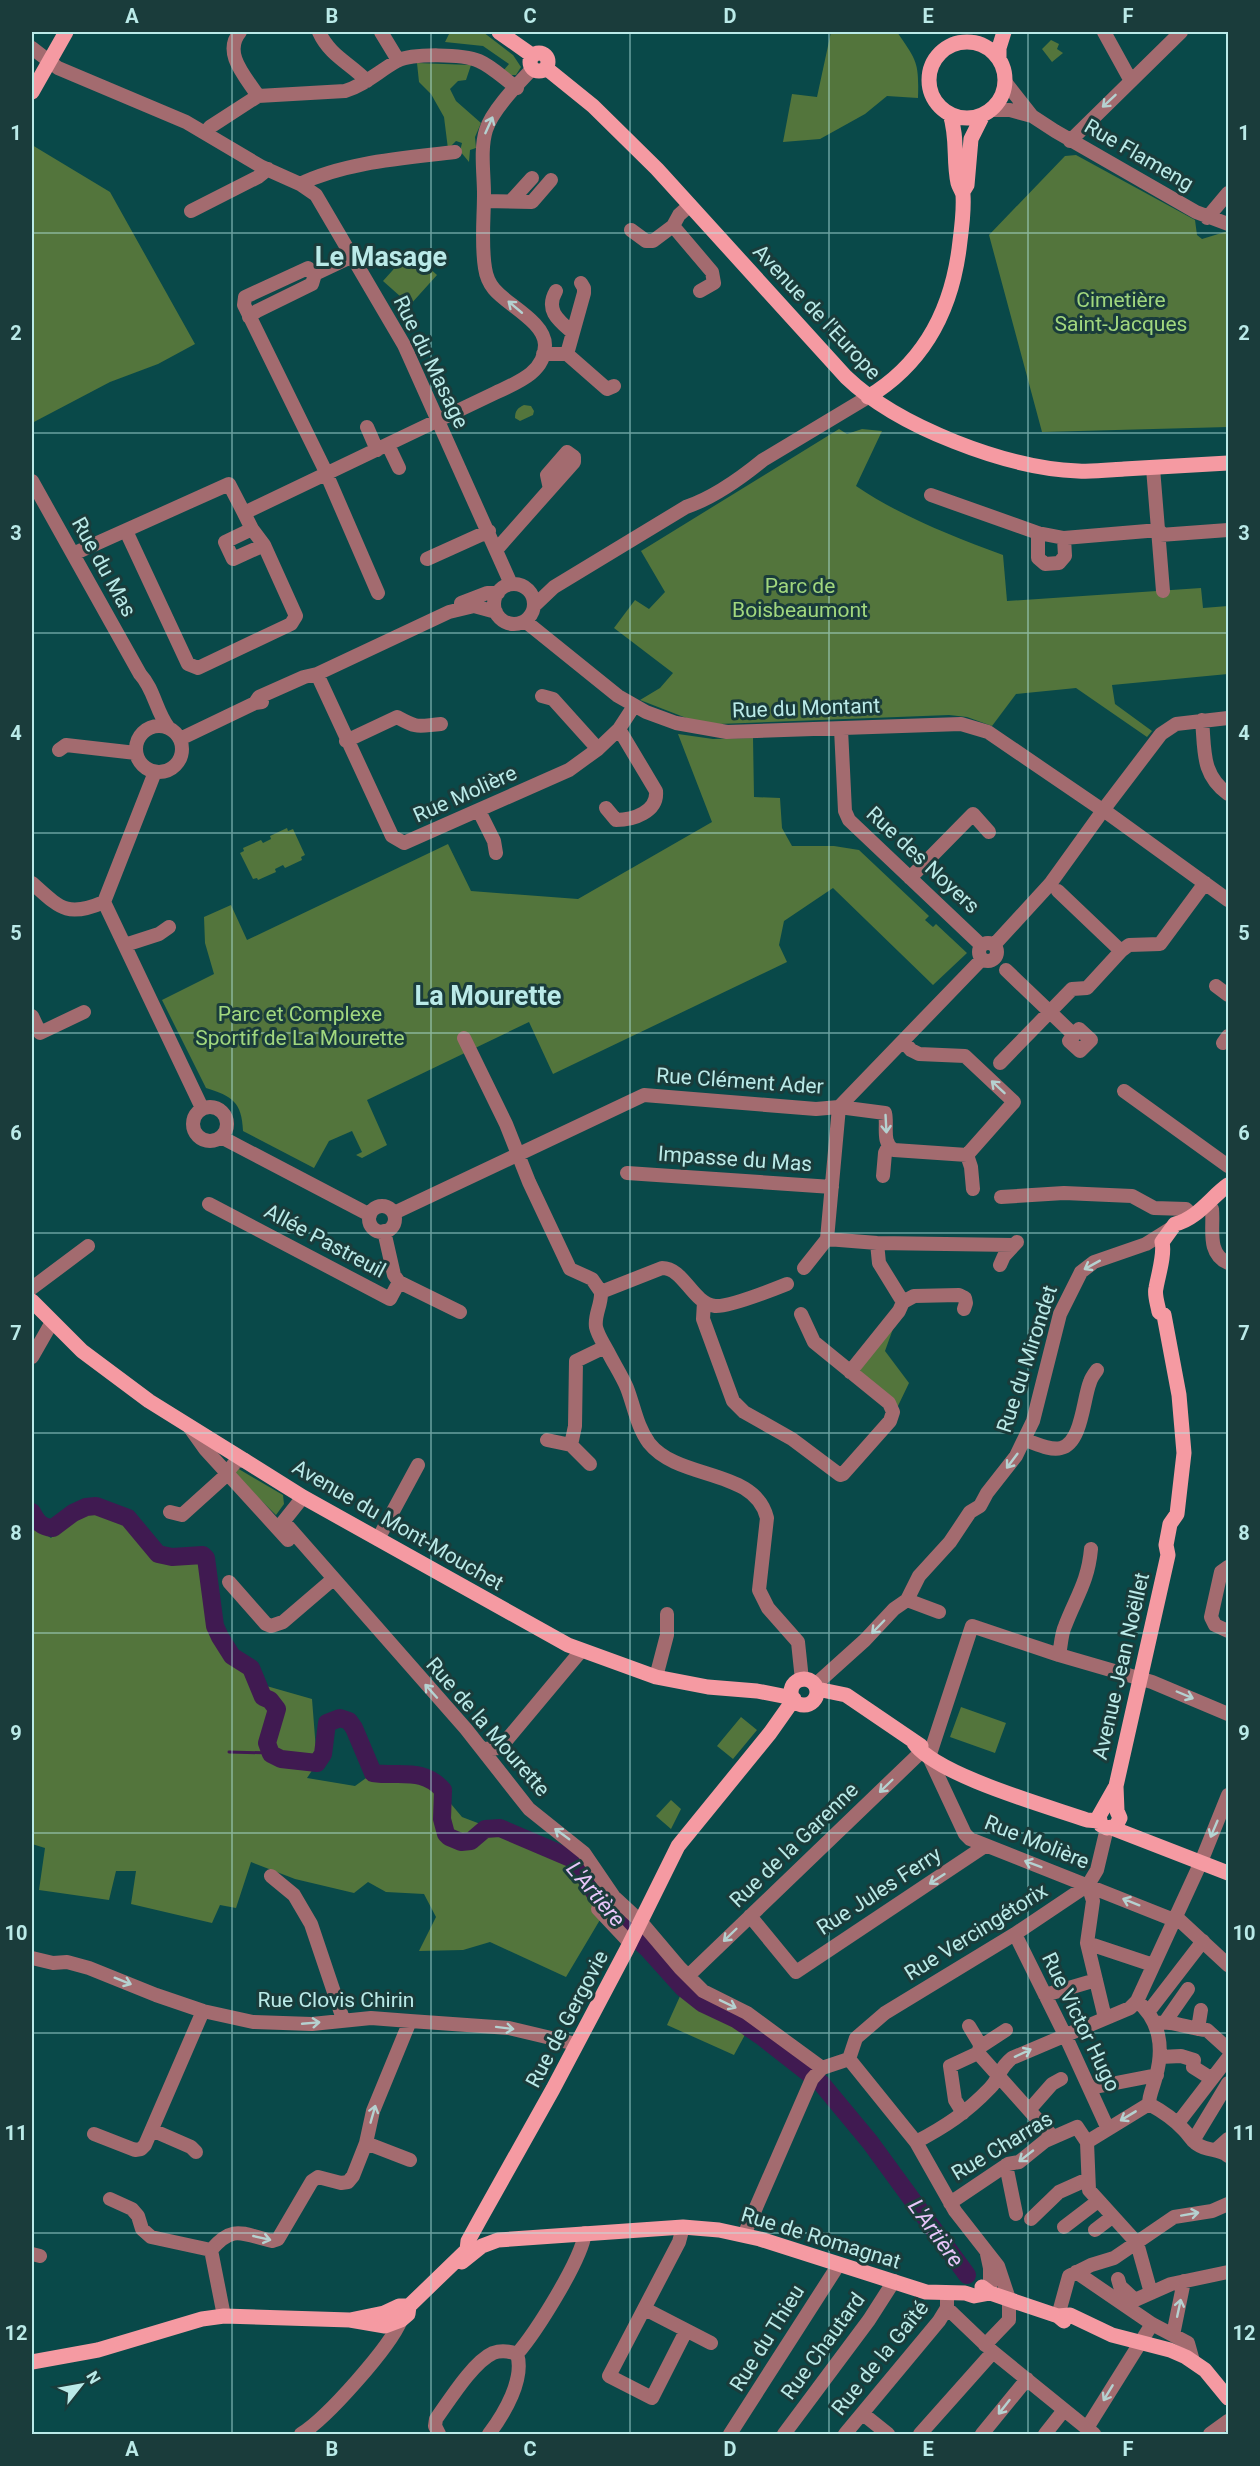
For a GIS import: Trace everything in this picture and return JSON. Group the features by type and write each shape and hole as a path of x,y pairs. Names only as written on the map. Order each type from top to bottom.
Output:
{"main road":[{"path":"32,92 66,32"},
{"name":"Avenue de l'Europe","path":"498,32 537,64 565,81 602,114 690,205 846,377 868,397 938,433 1015,462 1080,471 1228,463"},
{"path":"974,42 987,32"},
{"path":"999,58 999,48 1004,32"},
{"path":"868,397 887,386 909,364 936,326 947,304 958,259 963,192 967,185 971,139 978,122 1001,98 1006,83 1005,69 999,58 984,45 959,42 947,47 931,67 929,84 938,104 950,114 967,118 987,112"},
{"path":"950,114 955,130 958,184 963,192"},
{"name":"Avenue Jean Noëllet","path":"1108,1818 1168,1555 1166,1545 1170,1524 1177,1514 1184,1453 1183,1423 1164,1316 1167,1311 1163,1289 1159,1281 1159,1265 1164,1248 1169,1246 1182,1222 1216,1199 1217,1193 1228,1185"},
{"name":"Avenue du Mont-Mouchet","path":"32,1301 94,1361 149,1401 303,1497 581,1651 656,1677 708,1688 804,1693 855,1702 868,1708 924,1751 949,1761 974,1780 1065,1813 1108,1818 1149,1841 1228,1873"},
{"path":"762,1692 781,1718"},
{"name":"Rue de Gergovie","path":"770,1733 804,1693"},
{"name":"Rue de Gergovie","path":"401,2320 408,2314 414,2302 451,2265 454,2250 461,2243 475,2239 499,2184 511,2166 635,1933 678,1846 804,1693"},
{"name":"Rue de Romagnat","path":"475,2239 498,2240 683,2227 719,2230 744,2235 839,2264 947,2300 982,2287 990,2293"},
{"path":"990,2293 1058,2316 1070,2315 1112,2335 1170,2350 1193,2361 1215,2379 1228,2398"},
{"path":"385,2319 399,2306 414,2302"},
{"path":"32,2362 98,2350 202,2319 224,2316 401,2320"}],"street":[{"path":"240,32 233,46 234,58 258,96"},
{"path":"319,32 331,52 368,81"},
{"path":"381,32 398,60"},
{"path":"1104,32 1131,81"},
{"path":"1070,141 1181,32"},
{"name":"Rue du Masage","path":"32,48 48,63 186,122 316,195 404,345 436,422 489,531 511,584"},
{"path":"205,133 210,127 258,96 345,91 368,81 398,60 420,56 477,59 498,72 517,88"},
{"path":"244,513 383,448 530,375 540,364 545,346 540,330 494,289 488,280 484,261 486,131 494,116 537,64"},
{"name":"Rue Flameng","path":"1006,83 1032,116"},
{"name":"Rue Flameng","path":"987,112 1010,110 1032,116 1070,141 1207,218 1228,224"},
{"path":"300,184 319,175 400,159 455,152"},
{"path":"191,211 258,177 268,169"},
{"path":"511,201 532,178"},
{"path":"484,201 532,202 551,180"},
{"path":"1207,218 1228,193"},
{"path":"631,230 646,241 653,241 673,226 679,215 690,205"},
{"path":"673,226 712,272 714,283 700,291"},
{"path":"249,317 312,284 315,274 353,256"},
{"path":"315,274 308,268 245,297 244,305 326,475 378,593"},
{"path":"279,281 286,297"},
{"path":"567,354 584,293 581,283"},
{"path":"556,291 551,304 554,316 572,332"},
{"path":"543,354 567,354 607,389 614,386"},
{"path":"534,606 554,587 686,507 698,503 763,460 868,397"},
{"path":"367,427 399,468"},
{"path":"1153,468 1163,591"},
{"name":"Rue du Mas","path":"32,481 140,674 147,680 158,712 168,728"},
{"path":"73,554 229,484 252,529 264,545 296,616 294,621 198,668 188,664 126,531"},
{"path":"497,549 550,489"},
{"path":"931,495 1038,532 1064,538 1228,530"},
{"path":"252,529 225,542 233,560 264,545"},
{"path":"427,559 489,531"},
{"path":"1038,532 1038,558 1045,564 1059,563 1065,555 1064,538"},
{"path":"180,739 255,703 262,703 306,682 313,675 450,612 474,606 496,612 508,623 525,621 532,612 534,600 528,590 517,584 511,584 495,598 496,612"},
{"path":"528,590 554,587"},
{"path":"450,612 458,605 476,597 487,593 498,593"},
{"name":"Rue du Montant","path":"525,621 618,696 634,706 676,723 727,732 961,724 978,728 988,732 1103,810 1228,900"},
{"name":"Rue du Mas","path":"140,674 150,706 148,728"},
{"name":"Rue Molière","path":"313,675 392,836 404,843 413,841 569,770 598,749 619,729 634,706"},
{"path":"542,696 553,699 598,749"},
{"path":"346,741 397,717 415,726 441,724"},
{"path":"986,949 1050,884 1161,734 1176,724 1228,718"},
{"path":"1202,720 1207,765 1211,778 1228,794"},
{"path":"157,725 168,728 180,739 182,750 178,762 168,770 155,772 145,767 136,753 138,738 148,728 157,725"},
{"path":"606,808 615,820 630,820 652,807 656,800 656,791 619,729"},
{"name":"Rue des Noyers","path":"841,729 847,817 986,949"},
{"path":"59,750 66,745 136,753"},
{"path":"32,883 66,909 87,910 104,902 155,772"},
{"path":"480,811 494,841 496,853"},
{"path":"910,878 973,814 989,832"},
{"path":"1000,1063 1072,989 1087,988 1129,945 1160,944 1205,883"},
{"path":"1058,891 1121,951"},
{"path":"104,902 202,1108"},
{"path":"125,945 159,934 169,927"},
{"name":"Rue Clément Ader","path":"394,1213 644,1095 816,1109 839,1107 903,1041 986,949"},
{"path":"1006,970 1074,1035 1078,1029 1090,1040 1086,1046"},
{"path":"1216,986 1228,995"},
{"path":"32,1016 40,1033 84,1012"},
{"path":"464,1038 506,1124 517,1155 570,1269 592,1279 601,1292 601,1305 596,1321 597,1330 627,1388 636,1417 649,1443 667,1459 682,1467 720,1478 743,1488 758,1498 765,1509 767,1518 759,1590 768,1608 798,1642 804,1693"},
{"path":"903,1041 911,1050 919,1053 965,1056 1014,1102 967,1155"},
{"path":"1124,1091 1228,1166"},
{"path":"212,1107 224,1114 227,1128 221,1137 217,1140 206,1141 197,1136 193,1122 196,1114 202,1108 212,1107"},
{"path":"839,1107 885,1113 888,1147 885,1153 883,1176"},
{"name":"Impasse du Mas","path":"627,1173 832,1187 839,1107"},
{"path":"221,1137 370,1215"},
{"path":"888,1147 894,1150 967,1155"},
{"path":"967,1155 971,1167 973,1190"},
{"path":"804,1269 827,1239 832,1187"},
{"path":"1001,1197 1064,1193 1132,1196 1154,1208 1186,1209 1182,1222"},
{"path":"1216,1199 1212,1209 1211,1236 1214,1248 1223,1261 1228,1263"},
{"name":"Allée Pastreuil","path":"209,1204 390,1299 399,1282 394,1275 384,1231"},
{"path":"381,1206 388,1207 394,1213 393,1225 384,1231 372,1227 370,1215 374,1209 381,1206"},
{"name":"Rue du Mirondet","path":"804,1693 865,1640 894,1609 907,1600 919,1576 950,1542 970,1512 980,1506 1025,1440 1044,1382 1060,1314 1076,1279 1094,1262 1146,1244 1182,1222"},
{"path":"827,1239 877,1243 1017,1241 1004,1256 1000,1265"},
{"path":"877,1243 879,1263 903,1302"},
{"path":"1146,1244 1164,1248"},
{"path":"32,1288 88,1246"},
{"path":"601,1292 667,1268 672,1270 704,1302 715,1306 728,1304 787,1284"},
{"path":"399,1282 460,1312"},
{"path":"850,1372 899,1311 903,1302 914,1296 959,1295 965,1304"},
{"path":"704,1302 703,1319 733,1401 744,1412 792,1439 840,1475 890,1421 893,1412 889,1403 814,1342 801,1314"},
{"path":"32,1357 52,1322"},
{"path":"571,1444 575,1426 576,1362 605,1347"},
{"path":"1025,1440 1055,1448 1062,1448 1071,1442 1077,1433 1090,1381 1097,1370"},
{"name":"Rue de la Mourette","path":"187,1424 222,1468 281,1526 482,1749 529,1809 584,1853 635,1933"},
{"path":"546,1440 571,1444 590,1464"},
{"path":"170,1512 182,1515 222,1468 244,1460"},
{"path":"378,1539 418,1465"},
{"path":"281,1526 303,1497"},
{"path":"1059,1655 1063,1629 1084,1586 1091,1549"},
{"path":"1228,1567 1221,1572 1211,1617 1215,1625 1228,1631"},
{"path":"229,1582 266,1624 272,1626 283,1622 330,1582"},
{"path":"907,1600 939,1612"},
{"path":"656,1677 667,1635 667,1614"},
{"path":"924,1751 972,1626 1059,1655 1141,1678 1228,1714"},
{"path":"482,1749 500,1748 581,1651"},
{"name":"Rue Molière","path":"924,1751 969,1839 1175,1918 1228,1965"},
{"name":"Rue de la Garenne","path":"688,1976 924,1751"},
{"path":"916,2142 935,2133 963,2113 995,2080 1003,2065 1012,2058 1130,2008 1137,2001 1201,1862 1228,1795"},
{"path":"1105,2018 1087,1943 1093,1901 1088,1885 1097,1870 1108,1818"},
{"name":"Rue Jules Ferry","path":"750,1916 796,1972 985,1846"},
{"path":"272,1876 294,1895 311,1924 343,2019"},
{"name":"Rue Vercingétorix","path":"849,2059 856,2038 885,2013 1015,1934 1088,1885"},
{"path":"598,1909 635,1933 703,1991 747,2013 819,2071"},
{"name":"Rue Victor Hugo","path":"1015,1934 1108,2129"},
{"path":"947,2300 989,2348 1090,2431 1129,2357 1152,2324 1148,2301 1151,2293 1137,2243 1089,2190 1087,2142 1149,2104 1160,2057 1157,2019 1203,1941"},
{"path":"1087,1943 1154,1965"},
{"name":"Rue Clovis Chirin","path":"32,1958 53,1964 68,1962 89,1968 203,2011 253,2022 312,2024 370,2018 509,2028 576,2044"},
{"path":"1045,1995 1096,1980"},
{"path":"1157,2019 1188,1989"},
{"path":"1137,2001 1157,2019 1189,2029 1207,2030 1228,2049"},
{"path":"1198,2029 1201,2010"},
{"path":"94,2134 135,2151 141,2149 152,2130 203,2011"},
{"path":"211,2250 226,2234 233,2232 272,2241 278,2239 312,2181 318,2177 341,2183 348,2182 353,2176 366,2143 373,2111 410,2021"},
{"path":"969,2026 995,2080 1030,2109 1053,2137"},
{"path":"963,2113 955,2100 950,2066 980,2049 1006,2030"},
{"path":"1160,2057 1181,2056 1194,2060 1193,2067 1212,2079"},
{"path":"1178,2123 1228,2058"},
{"path":"744,2235 819,2071 849,2059 916,2142 950,2203 998,2266 1009,2299 1009,2320 920,2434"},
{"path":"1090,2088 1157,2075"},
{"path":"1030,2109 1052,2084 1061,2079"},
{"path":"1193,2140 1228,2083"},
{"path":"1149,2104 1178,2123 1193,2140 1206,2149 1223,2153 1228,2139"},
{"name":"Rue Charras","path":"950,2203 1006,2165 1020,2162 1053,2137 1077,2127 1087,2142"},
{"path":"152,2130 191,2147 196,2152"},
{"path":"366,2143 410,2160"},
{"path":"1006,2165 1017,2214"},
{"path":"1031,2219 1059,2192 1088,2179"},
{"path":"110,2199 132,2208 146,2235 211,2250"},
{"path":"1064,2227 1098,2201"},
{"path":"1058,2316 1069,2276 1091,2265 1114,2258 1174,2217 1212,2211 1228,2205"},
{"path":"1095,2230 1112,2217"},
{"path":"683,2227 679,2242 609,2376 652,2398 686,2331"},
{"path":"489,2434 506,2407 519,2372 517,2354 529,2340 579,2254 585,2233"},
{"path":"211,2250 224,2316"},
{"path":"987,2252 990,2268 990,2293"},
{"name":"Rue du Thieu","path":"730,2434 839,2264"},
{"path":"1076,2272 1152,2324 1188,2343 1193,2361"},
{"path":"1118,2279 1120,2286 1135,2300 1184,2281 1228,2272"},
{"name":"Rue Chautard","path":"784,2434 869,2320 894,2281"},
{"path":"1173,2335 1184,2281"},
{"name":"Rue de la Gaîté","path":"845,2434 939,2321 947,2300"},
{"path":"645,2309 711,2343"},
{"path":"301,2434 325,2416 383,2349 385,2319"},
{"path":"384,2345 397,2331 401,2320"},
{"path":"439,2434 435,2426 436,2419 481,2363 495,2352 517,2354"},
{"path":"982,2434 1026,2379"},
{"path":"1045,2434 1064,2410"},
{"path":"863,2414 888,2434"},
{"path":"1210,2434 1228,2421"}],"green space":[{"path":"450,32 483,32 513,55 521,67 516,75 511,75 503,71 509,64 483,46 445,42"},
{"path":"831,32 897,32 915,62 918,98 887,96 865,114 820,139 783,142 792,94 817,97"},
{"path":"1051,40 1059,44 1057,49 1063,53 1052,62 1042,49"},
{"path":"417,63 471,65 466,80 458,81 450,89 456,101 481,123 475,137 476,148 470,150 469,162 460,151 462,143 456,141 448,149 444,117 431,94 419,82"},
{"path":"32,145 110,192 195,344 158,364 110,382 32,423"},
{"name":"Cimetière Saint-Jacques","path":"1076,155 1195,220 1197,235 1202,239 1228,231 1228,427 1042,432 989,235 1065,156"},
{"path":"410,251 437,275 410,305 383,281"},
{"path":"524,405 531,406 534,411 533,415 520,421 515,418 516,413"},
{"name":"Parc de Boisbeaumont","path":"839,429 847,434 862,429 882,431 856,486 909,516 1003,555 1007,601 1201,588 1203,608 1228,606 1228,674 1112,685 1115,704 1152,731 1147,737 1076,688 1016,694 992,726 967,717 949,715 719,724 694,721 640,700 660,688 673,673 614,628 635,600 649,609 665,592 641,551"},
{"name":"Parc et Complexe Sportif de La Mourette","path":"678,734 713,739 753,738 754,797 780,798 782,828 792,846 834,846 859,850 929,916 925,920 933,927 936,924 967,953 933,985 833,888 784,921 779,945 787,962 553,1074 529,1022 367,1100 387,1145 362,1158 356,1155 362,1152 352,1131 329,1141 314,1168 243,1131 240,1113 234,1102 223,1094 206,1088 162,1000 214,974 205,943 204,917 231,905 247,940 448,844 471,891 578,899 712,822"},
{"path":"287,828 288,831 293,829 305,855 301,857 302,860 285,868 283,865 275,869 276,872 258,880 253,879 240,853 244,851 243,848 261,840 263,843 271,839 270,836"},
{"path":"894,1326 885,1351 909,1383 897,1408 861,1374 860,1370"},
{"path":"237,1468 283,1495 284,1504 276,1515 234,1474"},
{"path":"86,1507 128,1518 158,1554 208,1561 215,1626 232,1656 256,1683 312,1699 317,1763 307,1778 355,1786 373,1773 430,1779 462,1817 575,1860 607,1908 566,1977 490,1942 463,1950 419,1951 436,1917 424,1894 386,1892 368,1882 354,1893 295,1879 251,1862 236,1908 220,1905 212,1923 131,1904 136,1871 116,1871 109,1900 39,1890 45,1848 32,1844 32,1526 51,1538"},
{"path":"961,1707 1006,1723 995,1753 950,1737"},
{"path":"741,1717 757,1730 733,1759 717,1746"},
{"path":"671,1800 681,1809 671,1829 656,1816"},
{"path":"637,1944 665,1971 686,1996 703,2008 752,2032 812,2079 811,2083 747,2031 734,2055 667,2025 681,1994 669,1977 640,1951"}],"waterway":[{"name":"L'Artière","path":"32,1512 40,1523 53,1528 73,1513 86,1507 96,1506 128,1518 158,1554 172,1557 203,1555 206,1558 215,1626 220,1637 232,1656 251,1668 263,1697 270,1700 277,1709 267,1743 271,1754 281,1759 317,1763 323,1754 327,1723 340,1718 349,1721 373,1773 411,1774 427,1778 443,1790 442,1819 449,1837 461,1842 471,1841 485,1829 500,1828 575,1860 597,1897 615,1919 647,1948 683,1988 702,2003 736,2019 761,2036 821,2083 870,2142 967,2275"},
{"path":"229,1752 271,1753"}],"district":[{"name":"Le Masage","path":"381,257"},
{"name":"La Mourette","path":"488,996"}]}
